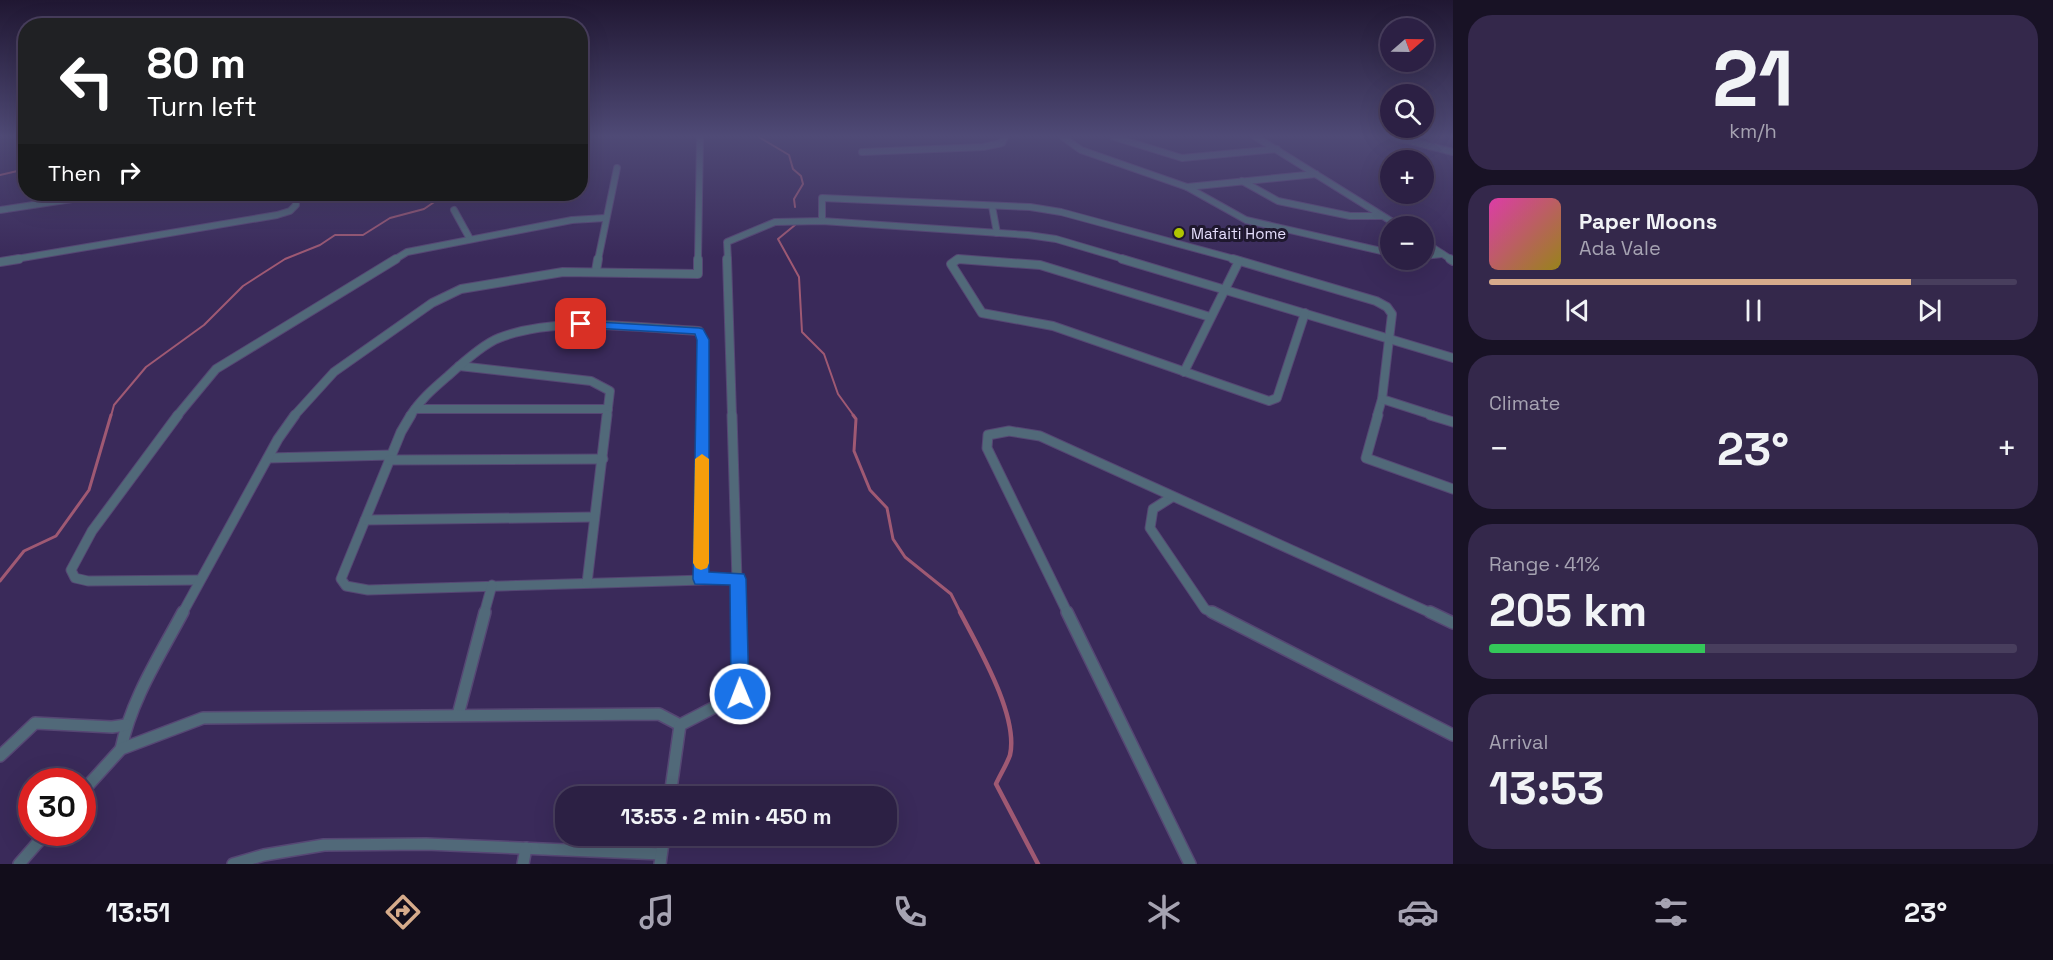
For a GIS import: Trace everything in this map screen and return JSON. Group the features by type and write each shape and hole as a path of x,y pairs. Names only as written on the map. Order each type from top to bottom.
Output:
{"street":[{"path":"596,271 615,177"},
{"path":"121,749 126,725 200,580 268,458 300,406 334,372 445,295 485,284 544,274 596,271 698,274 699,177"},
{"path":"1157,177 1187,188 1246,220 1380,251"},
{"path":"1187,188 1281,177"},
{"path":"1321,177 1382,216"},
{"path":"1242,181 1278,201 1350,216 1380,216"},
{"path":"822,220 822,198 992,206 1061,212 1376,301 1392,314 1382,399 1366,458 1453,489"},
{"path":"0,210 59,201"},
{"path":"0,262 277,215 290,211 296,205 296,201"},
{"path":"992,206 997,233"},
{"path":"454,210 470,239"},
{"path":"200,580 88,581 75,578 71,570 90,536 177,414 216,369 398,256 415,250 572,220 605,218"},
{"path":"680,726 740,694 727,242 775,222 822,220 1056,239 1453,358"},
{"path":"1434,249 1453,261"},
{"path":"1434,254 1442,254"},
{"path":"1210,317 1040,265 958,259 951,266 982,314 1024,319 1053,326 1269,401 1277,398 1305,313"},
{"path":"1185,372 1239,261"},
{"path":"701,579 703,340 699,331 581,324 537,328 497,338 424,396 401,432 341,576 346,586 368,590 738,579"},
{"path":"459,366 591,381 610,391 587,583"},
{"path":"1382,399 1453,422"},
{"path":"415,409 608,409"},
{"path":"1190,864 987,448 988,435 1009,431 1040,436 1453,623"},
{"path":"268,458 603,459"},
{"path":"1172,497 1153,509 1150,528 1205,609 1453,735"},
{"path":"365,520 594,517"},
{"path":"458,716 492,585"},
{"path":"96,777 121,749 203,718 659,714 680,726"},
{"path":"0,756 35,723 112,727 126,725"},
{"path":"671,786 680,726"},
{"path":"233,864 264,855 324,845 426,844 526,848 660,859"},
{"path":"19,864 35,846"},
{"path":"523,864 526,848"}],"waterway":[{"path":"795,207 794,199 803,184 801,177"},
{"path":"111,416 114,405 146,367 204,325 243,286 285,259 320,245 335,235 363,235 390,218 424,209 436,201"},
{"path":"795,225 778,239 799,277 802,332 824,354 838,394 854,416"},
{"path":"0,581 24,551 56,536 89,490 111,415"},
{"path":"853,415 856,419 854,451 870,490 887,508 893,539 905,557 951,594 960,612"},
{"path":"960,612 995,682 1009,721 1010,755 996,784 1038,864"}],"slow traffic":[{"path":"701,563 702,459"}],"place":[{"name":"Mafaiti Home","path":"1179,233"}],"route":[{"path":"581,324 699,331 703,340 701,579 738,579 740,694"}]}
